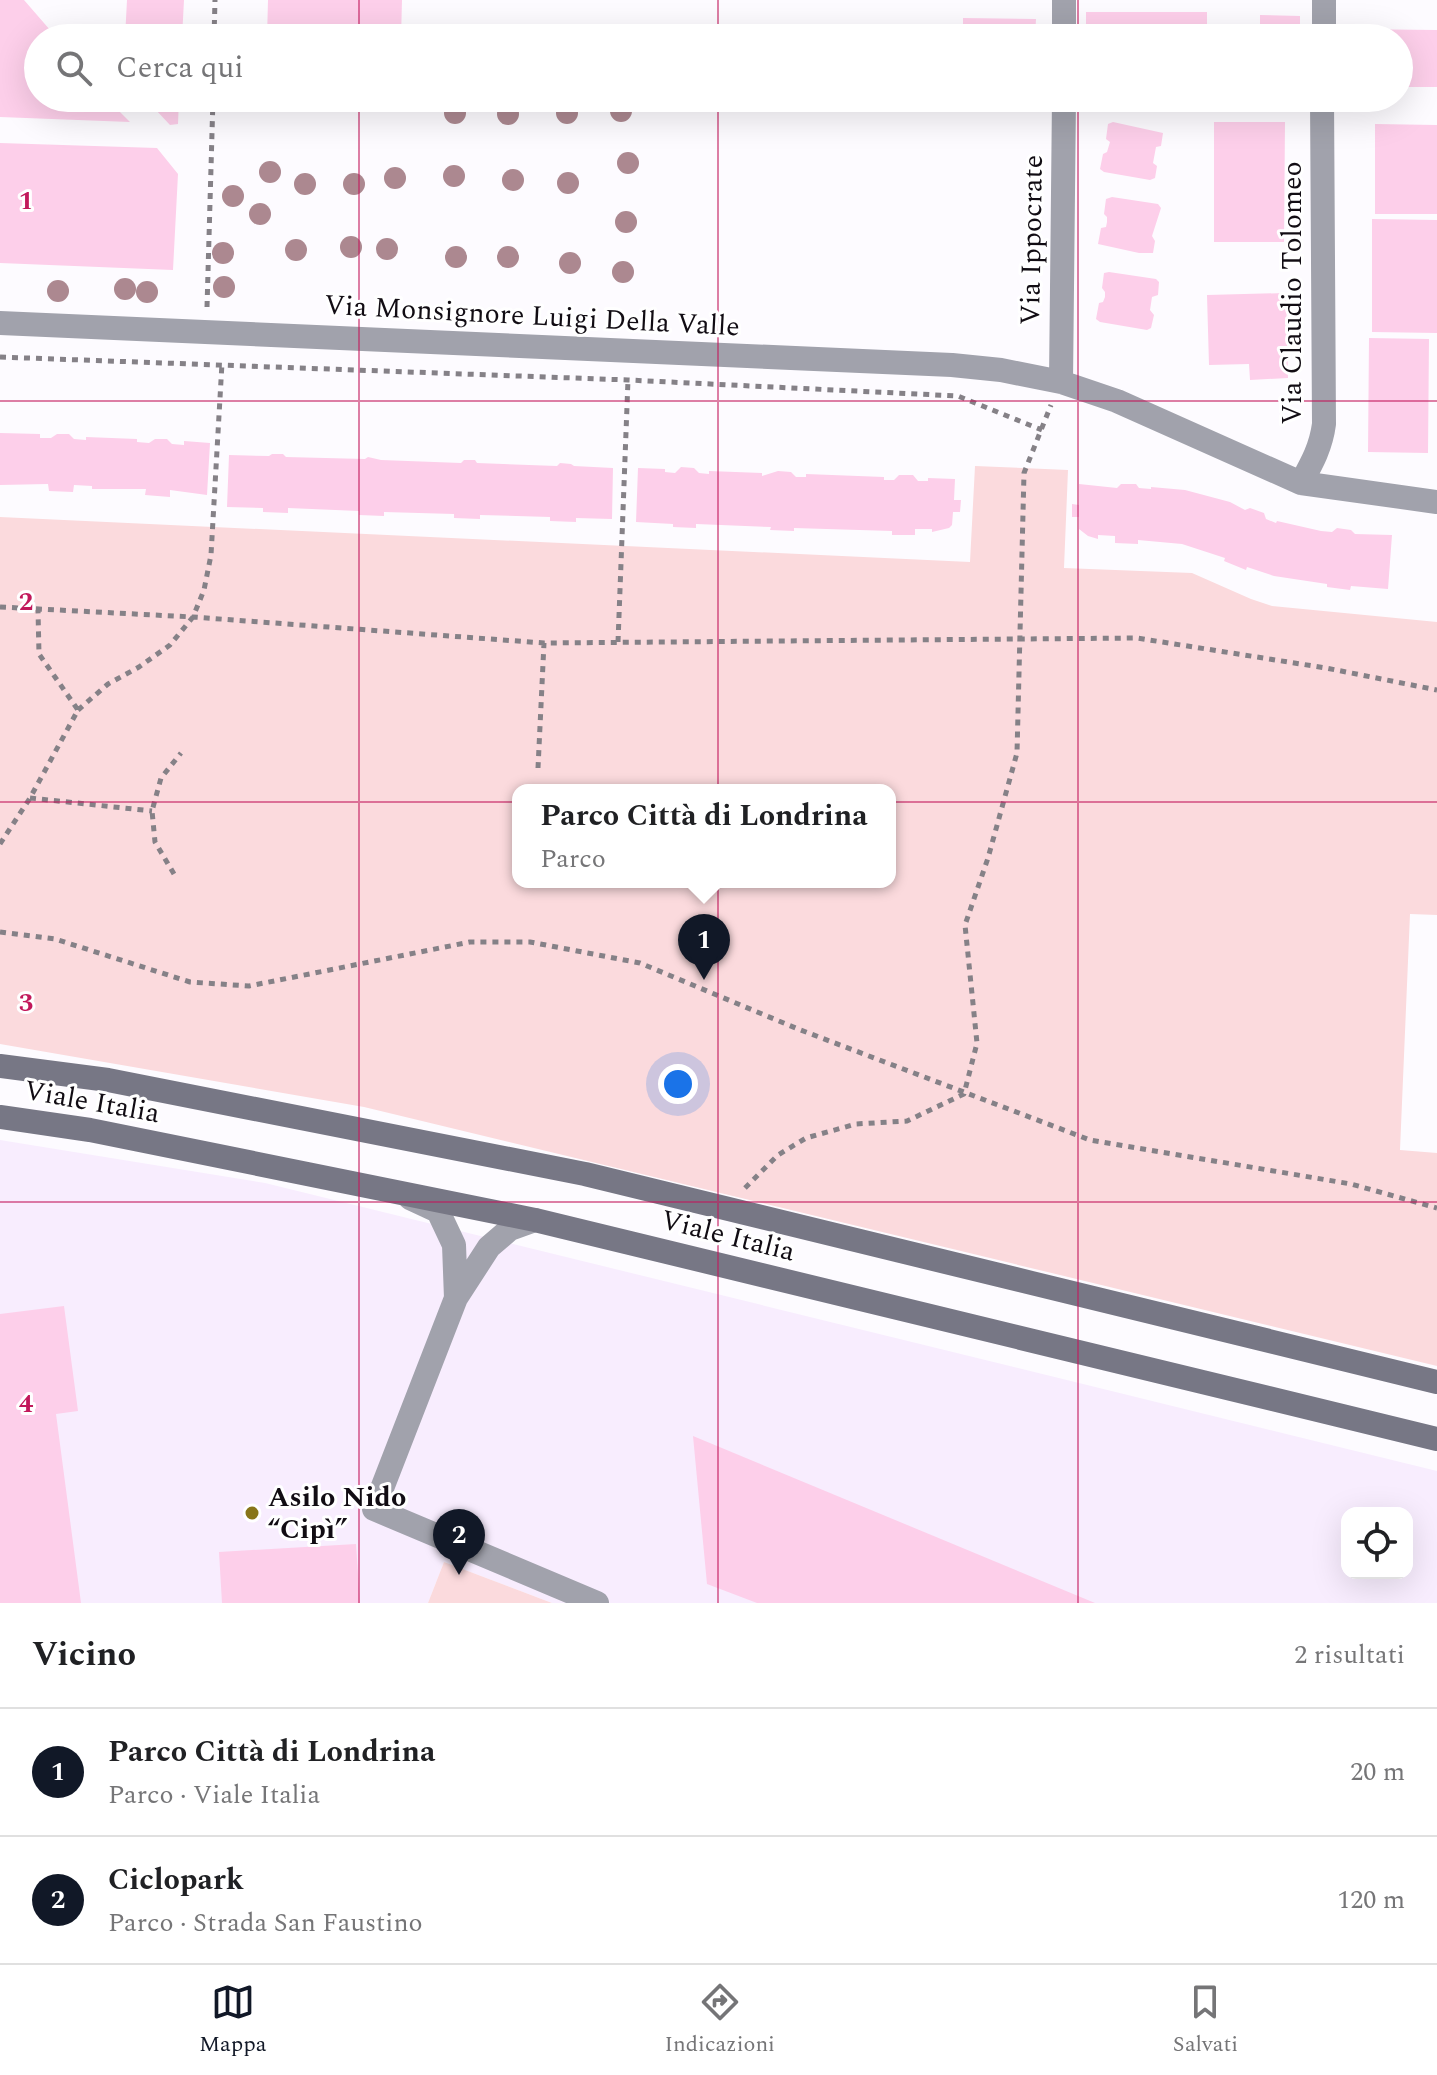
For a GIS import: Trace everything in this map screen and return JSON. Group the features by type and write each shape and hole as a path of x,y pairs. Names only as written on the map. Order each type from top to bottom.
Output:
{"main road":[{"name":"Viale Italia","path":"0,1066 108,1080 585,1174 1437,1382"},
{"name":"Viale Italia","path":"0,1117 90,1130 535,1220 1437,1439"}],"street":[{"path":"1064,0 1064,24"},
{"path":"1324,0 1324,24"},
{"name":"Via Ippocrate","path":"1061,382 1064,112"},
{"name":"Via Claudio Tolomeo","path":"1301,483 1322,441 1324,424 1322,112"},
{"name":"Via Monsignore Luigi Della Valle","path":"0,323 952,365 1001,370 1061,382"},
{"path":"1061,382 1156,417 1301,483 1437,502"},
{"path":"394,1191 438,1211 454,1245 456,1298"},
{"path":"535,1220 510,1229 489,1247 456,1298 374,1509 597,1603"}],"path":[{"path":"214,24 215,0"},
{"path":"207,332 213,112"},
{"path":"618,642 629,351"},
{"path":"0,357 628,380 958,396 1042,430"},
{"path":"0,844 30,798 78,710 108,684 170,645 193,617 204,590 211,555 222,366"},
{"path":"964,1094 977,1043 965,925 988,858 1017,753 1024,473 1061,382"},
{"path":"0,607 193,617 544,643 1137,638 1326,668 1437,690"},
{"path":"38,610 39,654 78,710"},
{"path":"538,768 544,643"},
{"path":"174,874 155,842 152,811 161,778 181,753"},
{"path":"30,798 152,811"},
{"path":"0,932 55,939 190,982 249,986 470,942 530,942 640,963 798,1029 1090,1140 1351,1184 1437,1208"},
{"path":"741,1193 778,1155 806,1138 856,1124 907,1121 964,1094"}],"shaded area":[{"path":"975,466 1068,470 1064,568 1192,573 1272,606 1437,622 1437,915 1410,914 1400,1150 1437,1153 1437,1366 364,1107 0,1044 0,517 970,562"},
{"path":"0,1140 265,1183 1437,1471 1437,1603 552,1603 444,1562 428,1603 0,1603"},
{"path":"444,1562 552,1603 428,1603"}],"building":[{"path":"0,0 24,0 45,24 24,24 24,112 120,112 130,122 0,117"},
{"path":"127,0 184,0 183,24 126,24"},
{"path":"268,0 402,0 401,24 267,24"},
{"path":"1086,12 1207,12 1207,24 1086,24"},
{"path":"1260,15 1300,16 1300,24 1260,24"},
{"path":"963,18 1036,19 1036,24 963,24"},
{"path":"1413,30 1437,30 1437,87 1413,87"},
{"path":"158,112 178,112 178,124 170,125"},
{"path":"1113,122 1163,133 1153,163 1157,166 1155,178 1150,180 1100,169 1110,142 1106,139 1108,124"},
{"path":"1214,122 1285,122 1284,242 1214,242"},
{"path":"1375,124 1437,125 1437,214 1375,214"},
{"path":"0,143 157,148 178,174 173,270 0,263"},
{"path":"1112,197 1158,204 1161,208 1152,236 1155,241 1153,253 1098,244 1101,228 1106,227 1107,222 1104,214 1106,199"},
{"path":"1372,219 1437,220 1437,333 1372,332"},
{"path":"1104,273 1159,282 1158,295 1152,297 1150,310 1154,315 1151,328 1147,330 1096,319 1099,303 1105,297 1102,288"},
{"path":"1286,293 1288,378 1250,380 1249,364 1209,365 1207,295"},
{"path":"1369,338 1429,339 1428,453 1368,452"},
{"path":"0,433 40,434 40,438 69,434 74,439 137,439 137,442 149,443 155,439 167,439 172,444 184,445 184,441 210,443 207,495 170,490 170,497 145,495 146,489 92,489 92,486 74,485 73,492 49,491 48,484 0,485"},
{"path":"272,454 461,463 475,460 477,463 557,466 560,463 613,468 612,519 576,518 576,522 550,521 550,517 480,515 480,519 454,518 454,514 384,512 384,516 359,515 359,511 288,508 288,513 263,512 263,508 227,507 229,455"},
{"path":"681,467 709,474 709,471 762,473 762,476 778,471 791,472 796,477 806,477 806,474 894,480 899,475 913,475 918,481 928,481 928,478 955,479 954,500 961,500 960,512 953,512 949,528 932,532 932,529 915,529 915,535 892,535 892,531 794,528 794,531 696,524 696,528 673,527 673,524 636,522 638,468 665,469 665,472 675,473"},
{"path":"1079,484 1117,488 1121,484 1136,484 1139,488 1185,490 1230,502 1245,510 1250,508 1264,513 1266,519 1276,523 1321,531 1332,532 1337,528 1351,530 1355,534 1392,535 1388,589 1327,587 1327,584 1274,576 1247,567 1246,570 1224,561 1225,558 1182,544 1138,540 1138,544 1115,543 1115,536 1098,535 1098,539 1088,536 1079,529 1079,517 1072,517 1072,504 1079,505"},
{"path":"64,1306 78,1411 56,1414 81,1603 0,1603 0,1314"},
{"path":"693,1436 1095,1603 757,1603 707,1584"},
{"path":"356,1544 360,1603 222,1603 219,1552"}],"place":[{"name":"Parco Città di Londrina","path":"704,980"},
{"name":"Asilo Nido “Cipì”","path":"252,1513"},
{"name":"Ciclopark","path":"459,1575"}]}
